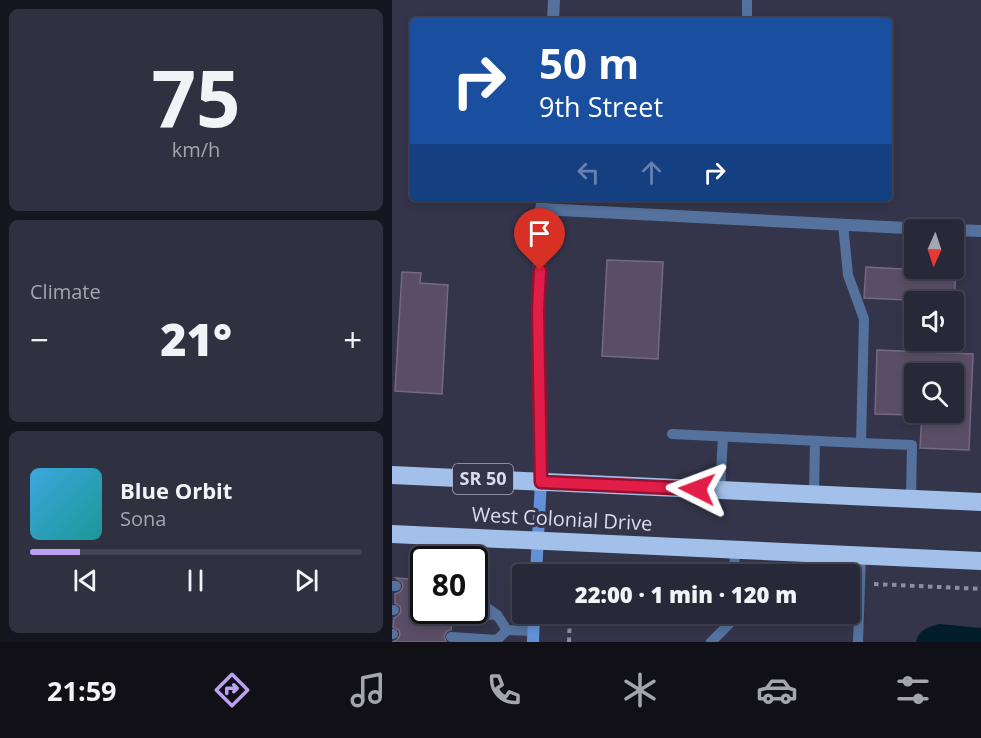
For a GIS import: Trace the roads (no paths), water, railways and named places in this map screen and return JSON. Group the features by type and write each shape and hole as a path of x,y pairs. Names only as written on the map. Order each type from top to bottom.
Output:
{"highway":[{"name":"West Colonial Drive","path":"392,475 982,502"},
{"name":"West Colonial Drive","path":"392,534 982,561"}],"street":[{"path":"553,18 554,0"},
{"path":"537,564 541,482 538,311 542,204 904,228"},
{"path":"964,230 982,231"}],"lane":[{"path":"747,0 747,18"},
{"path":"843,224 848,275 865,325 861,443"},
{"path":"672,434 912,445 911,498"},
{"path":"720,490 723,436"},
{"path":"814,494 815,441"},
{"path":"463,537 463,546"},
{"path":"734,564 735,550"},
{"path":"858,642 861,556"},
{"path":"488,608 497,615 507,630 533,636"},
{"path":"488,615 497,615"},
{"path":"711,642 729,624"},
{"path":"450,637 497,640 507,630"}],"water":[{"path":"939,624 981,628 981,642 916,642 921,632"}]}
